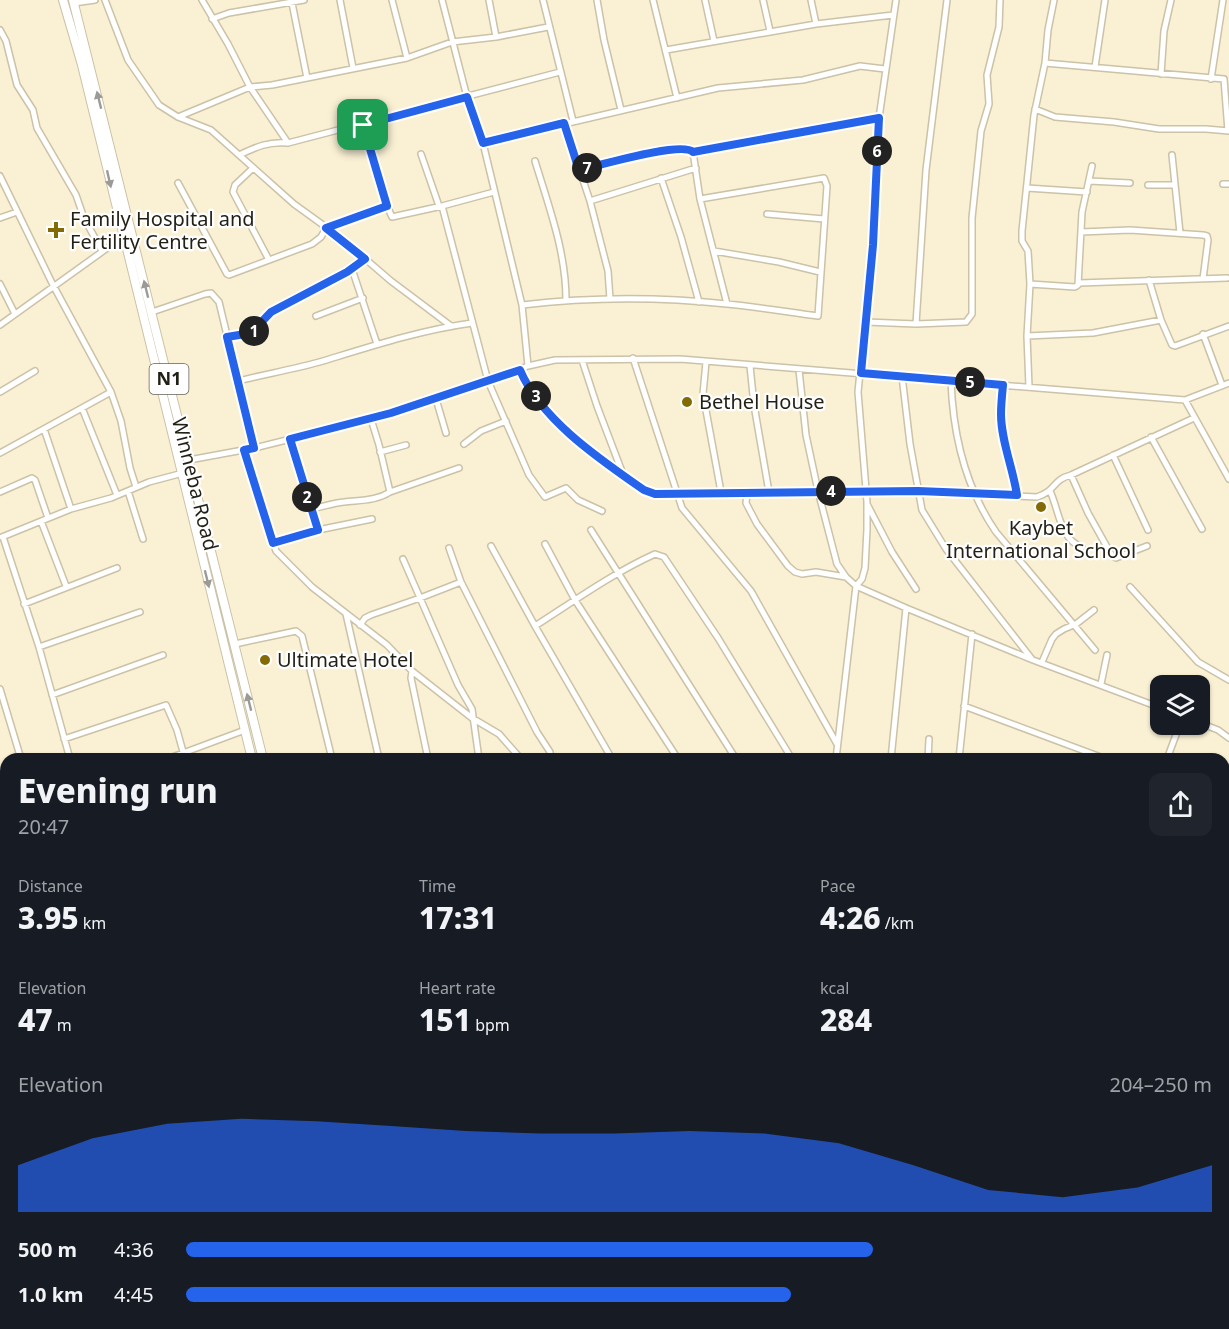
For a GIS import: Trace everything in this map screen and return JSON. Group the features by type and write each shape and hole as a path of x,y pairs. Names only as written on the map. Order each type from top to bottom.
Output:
{"highway":[{"name":"Winneba Road","path":"63,0 82,65 251,753"},
{"name":"Winneba Road","path":"74,2 262,753"},
{"path":"193,523 204,520"},
{"path":"224,647 233,647 237,655"}],"street":[{"path":"74,2 95,0"},
{"path":"105,0 128,60 159,105 178,117 211,130 252,169 294,204 452,326"},
{"path":"202,0 250,87 288,143"},
{"path":"212,19 229,13 304,0"},
{"path":"340,0 353,68"},
{"path":"392,0 407,58"},
{"path":"442,0 467,97 483,143 522,305 528,366"},
{"path":"489,0 496,37"},
{"path":"543,0 573,120"},
{"path":"597,0 621,110"},
{"path":"653,0 678,99"},
{"path":"705,0 714,41"},
{"path":"763,0 770,31"},
{"path":"811,0 816,24"},
{"path":"836,753 856,586 862,579 866,568 867,502 859,404 873,245 879,118 896,0"},
{"path":"916,324 926,170 947,0"},
{"path":"866,322 916,324 966,322 972,314 972,218 981,131 988,104 987,75 999,27 1000,0"},
{"path":"1029,387 1027,336 1030,284 1028,251 1022,241 1022,231 1035,110 1045,63 1054,0"},
{"path":"1095,67 1105,0"},
{"path":"1161,74 1164,31 1171,0"},
{"path":"1212,79 1223,0"},
{"path":"292,3 307,78"},
{"path":"666,50 770,31 893,15"},
{"path":"178,117 250,87 407,58 452,42 496,37 548,27"},
{"path":"0,30 6,41 17,85 32,108 37,128 76,195 84,218 102,251"},
{"path":"1035,110 1055,117 1159,129 1229,131 1226,79 1045,63"},
{"path":"483,143 573,120 678,99 718,88 803,80 860,66 885,69"},
{"path":"239,155 262,144 288,143 363,125 560,72"},
{"path":"579,170 664,151 687,148 693,152 879,118"},
{"path":"564,123 590,201 608,271 610,299"},
{"path":"363,125 389,214 392,217 494,192"},
{"path":"693,152 700,199 727,304"},
{"path":"421,154 441,206 488,381 529,475 545,497 566,488 578,500 602,511"},
{"path":"1172,155 1180,233"},
{"path":"536,161 554,217 566,279 566,300"},
{"path":"1079,283 1082,212 1092,166"},
{"path":"590,201 661,177 696,168"},
{"path":"252,169 235,185 233,192 269,260"},
{"path":"0,176 53,285 111,392 121,422 136,487"},
{"path":"661,177 699,302"},
{"path":"522,305 566,300 610,299 699,302 818,316 827,186 824,178 700,199"},
{"path":"1089,181 1130,183"},
{"path":"178,183 228,275 317,241 326,228 387,206"},
{"path":"1148,185 1174,185"},
{"path":"1027,188 1087,192"},
{"path":"0,218 17,212"},
{"path":"767,214 824,219"},
{"path":"1082,232 1130,230 1207,236 1203,279"},
{"path":"0,325 124,236"},
{"path":"714,251 779,262 820,272"},
{"path":"227,337 251,333 271,312 352,269 365,259"},
{"path":"352,269 377,344"},
{"path":"1030,284 1075,287 1079,283 1227,278"},
{"path":"1149,280 1161,320 1174,346 1229,326"},
{"path":"0,284 15,314"},
{"path":"152,312 211,293 219,302 254,448"},
{"path":"316,316 363,298"},
{"path":"1027,336 1092,333 1161,320"},
{"path":"238,381 320,362 377,344 472,323"},
{"path":"189,460 254,448 370,419 436,399 528,366 555,360 633,358 706,362 1185,400 1226,384 1203,334"},
{"path":"633,358 682,508 751,591 837,745"},
{"path":"582,360 624,477"},
{"path":"706,362 703,394 721,492"},
{"path":"750,366 753,405 769,492"},
{"path":"520,370 525,383 568,433 624,477 644,490 663,495 721,492 918,491 1037,497 1050,491 1060,478 1194,418"},
{"path":"799,370 806,435 818,491 837,564 846,577 856,586 906,608 1033,660 1150,704"},
{"path":"0,392 35,371"},
{"path":"902,376 910,444 922,510 946,549 1033,660"},
{"path":"951,381 952,408 959,448 974,494 984,514 996,532 1095,650"},
{"path":"1003,385 1002,423 1017,495"},
{"path":"0,453 111,392"},
{"path":"436,399 446,433"},
{"path":"1185,400 1229,479"},
{"path":"82,408 117,495"},
{"path":"370,419 390,492"},
{"path":"464,444 481,431 506,421"},
{"path":"44,429 71,509"},
{"path":"1151,437 1202,529"},
{"path":"290,439 318,530"},
{"path":"380,452 406,445"},
{"path":"244,450 276,551 312,587 387,645 412,670 472,718 499,734 516,753"},
{"path":"1113,455 1148,530"},
{"path":"311,509 384,496 459,468"},
{"path":"68,753 39,647 2,537 71,509 183,473"},
{"path":"1071,475 1088,513 1112,556 1116,558 1147,546"},
{"path":"0,492 32,478 35,480 48,518"},
{"path":"129,491 143,539"},
{"path":"1050,491 1057,505 1060,522 1070,542 1082,547"},
{"path":"747,493 746,503 757,524 795,572 816,572 846,577"},
{"path":"867,502 892,552 916,589"},
{"path":"273,543 318,530 372,519"},
{"path":"41,521 66,586"},
{"path":"591,530 732,753"},
{"path":"544,544 575,600 674,753"},
{"path":"491,546 609,753"},
{"path":"449,548 461,582 537,732 550,753"},
{"path":"535,626 618,574 655,554 664,557 718,638 788,753"},
{"path":"404,559 458,685 472,709 478,753"},
{"path":"24,604 117,568"},
{"path":"360,625 364,618 371,615 461,582"},
{"path":"1130,587 1198,662 1229,680"},
{"path":"892,753 906,608"},
{"path":"1042,662 1056,634 1074,625 1094,610"},
{"path":"39,647 140,612"},
{"path":"346,614 378,753"},
{"path":"234,644 300,632 331,753"},
{"path":"960,753 972,634"},
{"path":"52,695 163,655"},
{"path":"1101,684 1107,655"},
{"path":"412,670 411,678 428,753"},
{"path":"0,689 19,753"},
{"path":"64,739 164,705 168,706 183,753"},
{"path":"964,706 1090,753"},
{"path":"1210,727 1229,738"},
{"path":"191,753 245,730"},
{"path":"1169,753 1176,735"},
{"path":"928,753 929,739"}],"place":[{"name":"Family Hospital and Fertility Centre","path":"56,230"},
{"name":"Bethel House","path":"687,402"},
{"name":"Kaybet International School","path":"1041,507"},
{"name":"Ultimate Hotel","path":"265,660"}],"route":[{"path":"467,97 483,143 564,123 579,170 664,151 687,148 693,152 879,118 873,245 861,373 1003,385 1001,414 1003,432 1017,495 918,491 655,494 624,477 568,433 525,383 520,370 391,413 290,439 318,530 273,543 244,450 254,448 227,337 251,333 271,312 347,272 365,259 326,228 387,206 363,125 467,97"}]}
